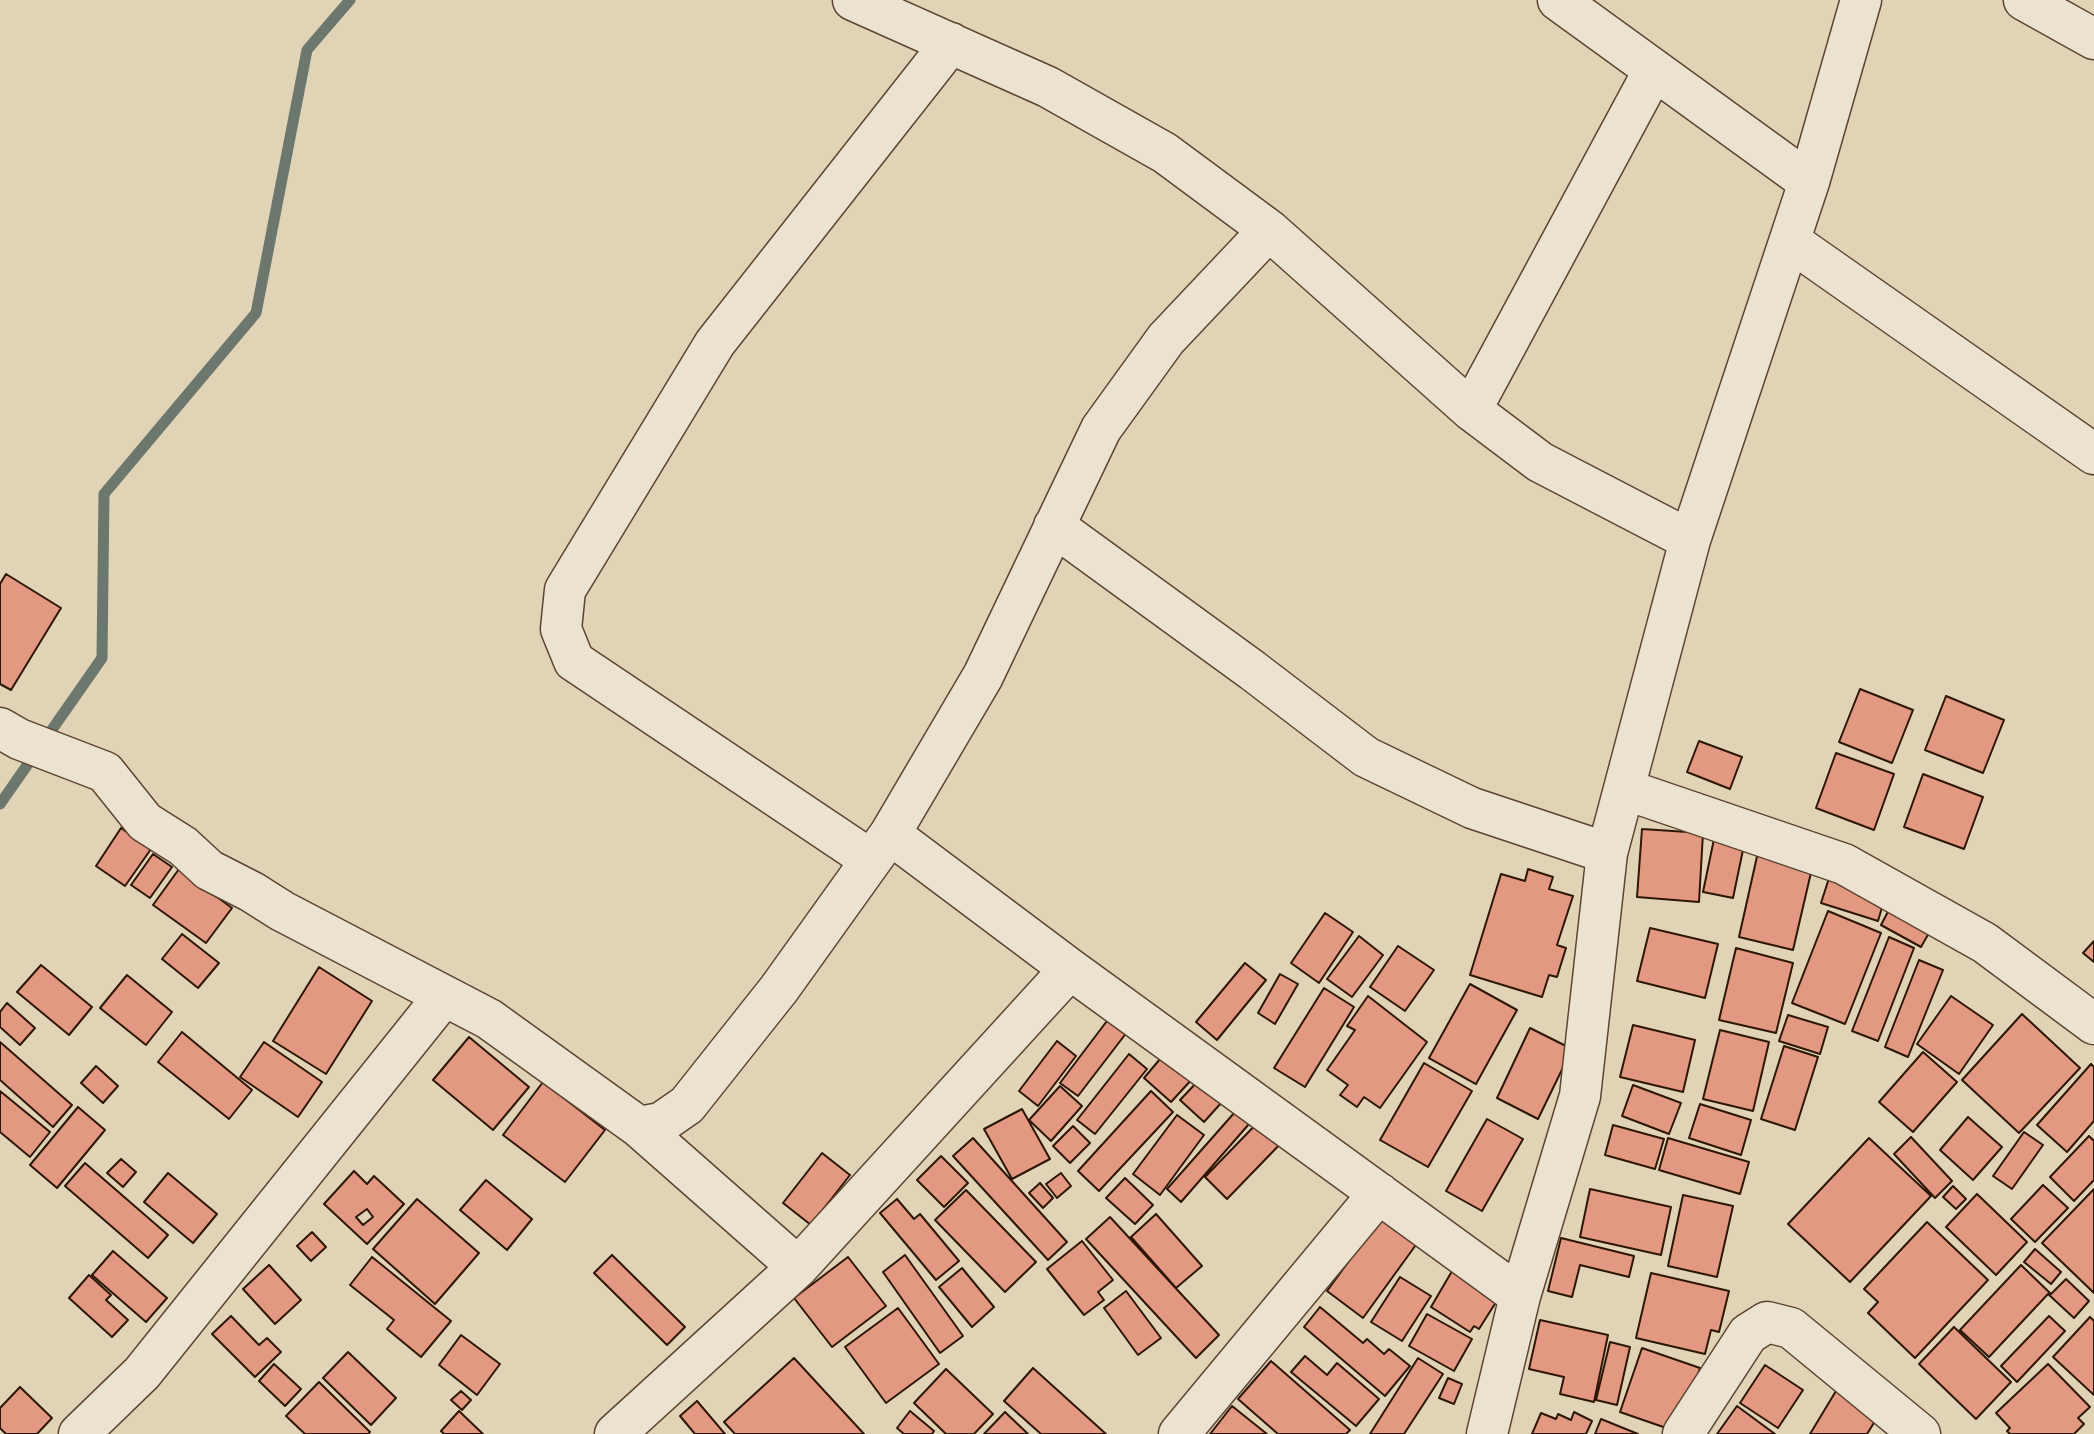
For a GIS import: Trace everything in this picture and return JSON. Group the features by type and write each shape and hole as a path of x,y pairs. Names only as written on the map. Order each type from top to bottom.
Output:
{"street":[{"path":"853,0 1048,87 1165,153 1269,230 1471,410 1540,462 1690,540"},
{"path":"1558,0 1809,182"},
{"path":"1487,1434 1520,1296 1580,1096 1607,853 1690,540 1809,182 1861,0"},
{"path":"2024,0 2094,39"},
{"path":"951,43 715,343 565,590 561,629 574,661 881,847 1070,969 1520,1296"},
{"path":"1471,410 1654,70"},
{"path":"639,1127 661,1123 687,1105 779,989 881,847 983,676 1101,429 1166,339 1269,230"},
{"path":"1790,241 2094,454"},
{"path":"1054,526 1366,757 1472,808 1607,853"},
{"path":"26,741 105,772 145,822 183,846 209,870 489,1019 639,1127 798,1267"},
{"path":"1624,789 1844,864 1985,943 2094,1024"},
{"path":"615,1434 798,1267 1070,969"},
{"path":"79,1434 142,1373 444,996"},
{"path":"1179,1434 1379,1193"},
{"path":"1683,1434 1748,1334 1767,1322 1791,1328 1920,1434"}],"building":[{"path":"6,574 61,608 11,690 0,684 0,584"},
{"path":"1860,689 1913,710 1892,763 1839,742"},
{"path":"1946,696 2004,720 1983,773 1925,750"},
{"path":"1699,741 1742,757 1730,789 1687,772"},
{"path":"1836,753 1894,774 1874,830 1816,808"},
{"path":"1923,774 1983,797 1964,849 1904,827"},
{"path":"121,828 151,849 125,886 96,866"},
{"path":"1642,829 1703,833 1699,902 1637,897"},
{"path":"1714,839 1744,845 1733,898 1703,892"},
{"path":"1758,852 1813,864 1793,950 1739,937"},
{"path":"153,854 172,867 150,898 131,885"},
{"path":"179,869 232,908 206,943 153,905"},
{"path":"1528,869 1553,877 1549,889 1573,896 1557,945 1566,948 1557,977 1549,975 1542,997 1470,975 1501,874 1525,881"},
{"path":"1830,875 1886,894 1878,921 1821,903"},
{"path":"1893,902 1934,924 1921,947 1881,925"},
{"path":"1828,911 1881,933 1845,1024 1792,1003"},
{"path":"1325,913 1353,932 1319,983 1291,963"},
{"path":"1650,928 1718,944 1705,998 1637,981"},
{"path":"182,934 219,963 198,988 162,959"},
{"path":"1359,936 1383,955 1352,997 1327,979"},
{"path":"1889,937 1914,948 1878,1041 1852,1031"},
{"path":"2094,941 2094,962 2083,953"},
{"path":"1398,946 1434,970 1405,1011 1370,987"},
{"path":"1736,948 1793,963 1776,1033 1719,1020"},
{"path":"1919,960 1943,970 1908,1057 1885,1047"},
{"path":"1245,963 1266,980 1217,1040 1196,1022"},
{"path":"41,965 92,1007 69,1035 17,992"},
{"path":"319,967 372,1001 326,1074 273,1041"},
{"path":"1280,974 1298,984 1275,1024 1258,1013"},
{"path":"127,975 172,1012 146,1045 100,1008"},
{"path":"1470,984 1517,1010 1476,1084 1429,1058"},
{"path":"1324,988 1354,1007 1305,1087 1274,1068"},
{"path":"1368,996 1427,1042 1380,1108 1364,1097 1357,1107 1340,1095 1348,1085 1327,1070 1355,1030 1347,1026"},
{"path":"1951,996 1993,1025 1959,1074 1917,1044"},
{"path":"7,1003 35,1028 20,1045 0,1027 0,1012"},
{"path":"1116,1009 1134,1023 1078,1096 1060,1083"},
{"path":"2022,1014 2080,1068 2019,1133 1962,1080"},
{"path":"1788,1015 1828,1027 1820,1054 1779,1041"},
{"path":"1633,1025 1695,1040 1683,1092 1620,1077"},
{"path":"1530,1028 1572,1049 1538,1119 1497,1098"},
{"path":"1720,1030 1769,1042 1753,1111 1703,1099"},
{"path":"182,1032 252,1090 229,1119 158,1062"},
{"path":"469,1037 529,1087 493,1130 433,1080"},
{"path":"1057,1041 1076,1056 1038,1106 1019,1091"},
{"path":"0,1042 72,1105 53,1127 0,1080"},
{"path":"264,1042 322,1082 298,1117 240,1077"},
{"path":"1784,1046 1818,1057 1795,1130 1761,1119"},
{"path":"1166,1052 1194,1077 1171,1102 1144,1078"},
{"path":"1923,1052 1957,1082 1913,1132 1879,1102"},
{"path":"1129,1054 1147,1069 1095,1134 1077,1120"},
{"path":"1424,1063 1472,1091 1428,1167 1380,1140"},
{"path":"2091,1064 2094,1067 2094,1121 2067,1152 2037,1125"},
{"path":"96,1066 118,1086 103,1103 81,1083"},
{"path":"1199,1080 1222,1102 1204,1122 1180,1100"},
{"path":"543,1082 605,1130 565,1182 503,1135"},
{"path":"1633,1085 1681,1103 1669,1134 1622,1116"},
{"path":"1060,1086 1082,1106 1051,1141 1029,1120"},
{"path":"0,1091 50,1132 30,1157 0,1132"},
{"path":"1151,1091 1173,1112 1099,1191 1078,1171"},
{"path":"1700,1104 1751,1120 1741,1155 1689,1138"},
{"path":"78,1107 105,1130 57,1188 30,1165"},
{"path":"1022,1109 1050,1159 1012,1179 984,1129"},
{"path":"1235,1112 1249,1124 1181,1202 1167,1189"},
{"path":"1177,1115 1204,1135 1160,1195 1133,1174"},
{"path":"1264,1116 1286,1138 1227,1199 1205,1177"},
{"path":"1968,1117 2002,1147 1973,1180 1940,1150"},
{"path":"1487,1119 1523,1139 1482,1211 1446,1191"},
{"path":"1613,1125 1664,1139 1655,1169 1605,1155"},
{"path":"1073,1126 1090,1143 1070,1163 1053,1146"},
{"path":"2024,1132 2043,1145 2012,1189 1993,1176"},
{"path":"2089,1136 2094,1141 2094,1180 2074,1201 2050,1177"},
{"path":"1911,1137 1952,1181 1935,1198 1894,1154"},
{"path":"973,1138 1067,1242 1048,1260 953,1156"},
{"path":"1668,1138 1749,1162 1740,1194 1659,1170"},
{"path":"1869,1138 1931,1196 1850,1282 1788,1224"},
{"path":"822,1153 850,1175 811,1225 783,1203"},
{"path":"941,1156 968,1183 944,1207 917,1180"},
{"path":"121,1159 136,1172 123,1187 107,1173"},
{"path":"85,1163 168,1235 148,1258 65,1186"},
{"path":"354,1171 367,1184 374,1176 404,1204 367,1244 324,1204","holes":["367,1209 373,1217 363,1225 356,1217"]},
{"path":"168,1173 217,1214 193,1243 144,1202"},
{"path":"1061,1173 1071,1186 1057,1198 1046,1184"},
{"path":"1125,1178 1153,1205 1135,1224 1106,1198"},
{"path":"486,1180 532,1219 507,1250 460,1210"},
{"path":"1040,1183 1053,1198 1043,1208 1029,1193"},
{"path":"2043,1185 2068,1208 2035,1242 2011,1219"},
{"path":"1953,1186 1966,1199 1956,1209 1943,1197"},
{"path":"1590,1189 1671,1207 1661,1255 1580,1237"},
{"path":"2094,1189 2094,1293 2042,1243"},
{"path":"966,1190 1036,1262 1005,1292 935,1220"},
{"path":"1977,1194 2027,1242 1996,1275 1946,1227"},
{"path":"1683,1195 1733,1206 1717,1277 1668,1266"},
{"path":"417,1199 479,1253 435,1304 373,1249"},
{"path":"897,1199 914,1219 920,1214 959,1261 936,1280 880,1213"},
{"path":"1156,1214 1202,1266 1176,1288 1131,1237"},
{"path":"1382,1216 1418,1242 1363,1318 1327,1291"},
{"path":"1110,1217 1219,1335 1196,1358 1086,1239"},
{"path":"1927,1222 1988,1280 1915,1358 1868,1313 1878,1302 1864,1289"},
{"path":"312,1232 326,1247 311,1261 297,1246"},
{"path":"1561,1238 1634,1256 1629,1277 1580,1265 1572,1297 1548,1291"},
{"path":"1082,1241 1113,1280 1098,1292 1104,1300 1084,1315 1047,1269"},
{"path":"2035,1249 2061,1272 2051,1284 2024,1262"},
{"path":"113,1251 167,1298 146,1322 92,1275"},
{"path":"612,1255 685,1327 667,1345 594,1273"},
{"path":"905,1255 963,1336 940,1353 883,1272"},
{"path":"372,1257 451,1321 421,1357 387,1329 394,1320 350,1285"},
{"path":"848,1257 886,1306 832,1347 794,1298"},
{"path":"269,1265 301,1300 275,1324 243,1289"},
{"path":"2021,1265 2051,1294 2066,1279 2089,1301 2074,1318 2048,1294 1989,1357 1960,1330"},
{"path":"1455,1266 1498,1299 1479,1329 1474,1326 1470,1332 1431,1307"},
{"path":"962,1268 994,1307 972,1327 939,1287"},
{"path":"1651,1273 1729,1291 1719,1332 1711,1330 1705,1354 1636,1338"},
{"path":"89,1275 111,1295 106,1300 128,1320 112,1337 69,1298"},
{"path":"1400,1277 1431,1296 1402,1341 1371,1322"},
{"path":"1126,1291 1161,1338 1138,1355 1104,1308"},
{"path":"1320,1307 1363,1343 1367,1339 1384,1354 1389,1349 1410,1366 1385,1396 1304,1327"},
{"path":"898,1308 939,1364 886,1403 845,1347"},
{"path":"1427,1314 1472,1339 1454,1371 1409,1346"},
{"path":"231,1316 259,1345 267,1338 281,1352 255,1377 212,1334"},
{"path":"2049,1316 2065,1331 2017,1382 2001,1366"},
{"path":"2090,1317 2094,1321 2094,1395 2053,1357"},
{"path":"1540,1320 1608,1335 1594,1402 1560,1394 1564,1377 1529,1369"},
{"path":"1954,1327 2011,1382 1976,1419 1919,1364"},
{"path":"461,1335 500,1364 477,1395 439,1365"},
{"path":"1610,1342 1630,1347 1617,1405 1596,1400"},
{"path":"1642,1348 1700,1368 1680,1429 1672,1430 1620,1412"},
{"path":"348,1352 396,1398 371,1425 323,1378"},
{"path":"1305,1356 1327,1375 1337,1363 1379,1399 1356,1426 1291,1372"},
{"path":"794,1358 864,1434 735,1434 724,1422"},
{"path":"1418,1358 1443,1374 1404,1434 1370,1434"},
{"path":"1271,1361 1350,1430 1346,1434 1278,1434 1238,1399"},
{"path":"274,1364 301,1389 285,1406 259,1381"},
{"path":"2048,1364 2090,1407 2078,1418 2084,1424 2074,1434 2010,1434 2007,1431 2010,1428 1996,1413"},
{"path":"1765,1365 1803,1390 1778,1428 1740,1403"},
{"path":"1033,1368 1106,1434 1041,1434 1004,1401"},
{"path":"946,1369 993,1414 974,1434 946,1434 914,1403"},
{"path":"1448,1378 1462,1384 1454,1404 1439,1398"},
{"path":"319,1382 370,1432 368,1434 305,1434 286,1416"},
{"path":"1839,1386 1880,1413 1867,1434 1810,1434"},
{"path":"20,1387 52,1418 37,1434 6,1434 0,1428 0,1408"},
{"path":"461,1391 471,1400 462,1410 451,1400"},
{"path":"697,1401 725,1434 695,1434 680,1416"},
{"path":"1232,1406 1267,1434 1210,1434"},
{"path":"1737,1406 1775,1434 1717,1434"},
{"path":"459,1411 483,1434 444,1434 441,1431"},
{"path":"910,1411 934,1431 932,1434 904,1434 897,1428"},
{"path":"1005,1412 1028,1434 984,1434"},
{"path":"1574,1412 1592,1421 1586,1434 1532,1434 1541,1413 1556,1419 1558,1414 1571,1420"},
{"path":"1601,1419 1638,1434 1595,1434"}],"waterway":[{"path":"0,804 102,658 104,494 256,313 307,50 350,0"}]}
